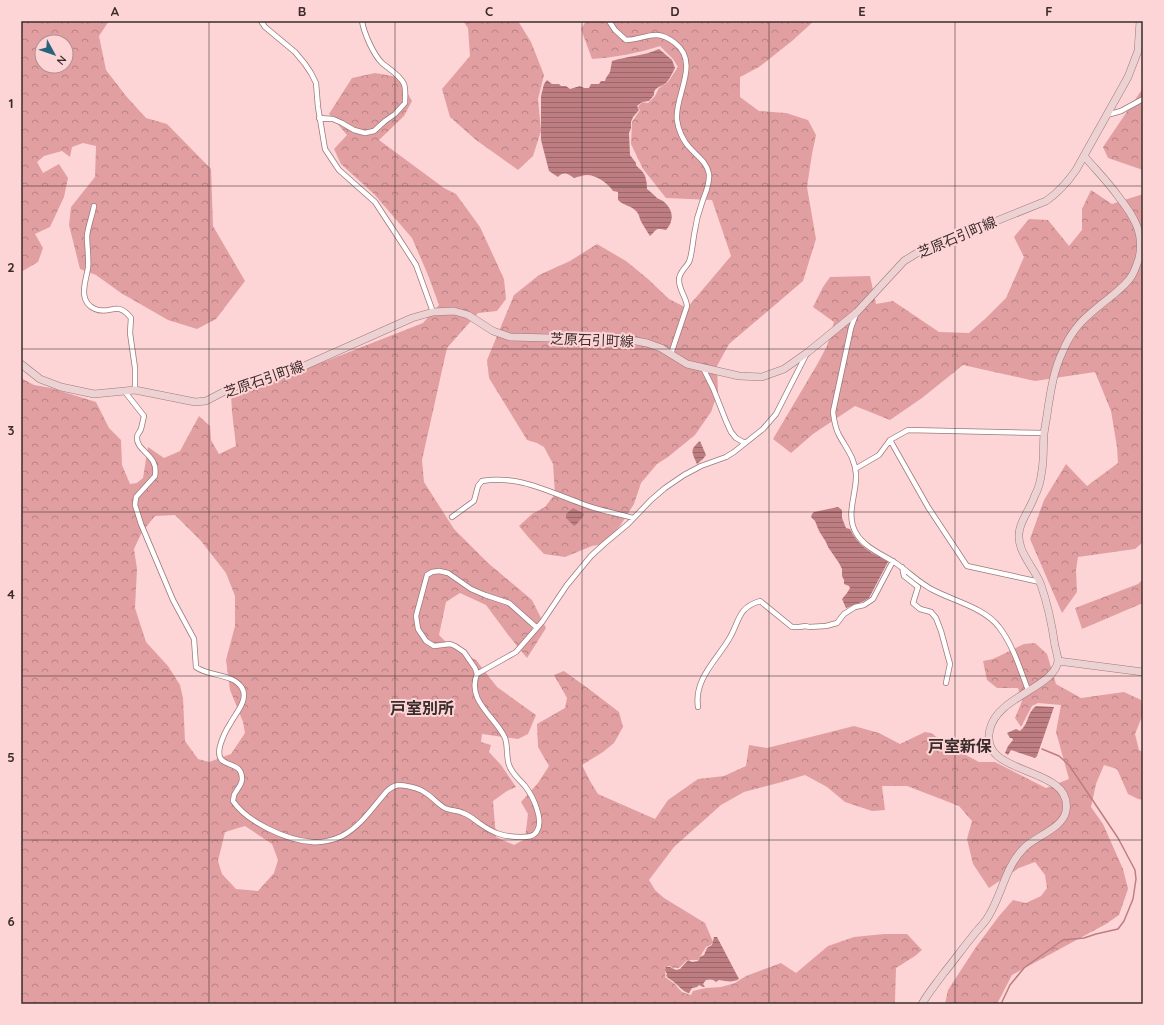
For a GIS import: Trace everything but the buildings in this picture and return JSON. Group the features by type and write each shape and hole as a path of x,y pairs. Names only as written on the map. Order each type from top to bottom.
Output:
{"main road":[{"name":"芝原石引町線","path":"21,364 40,378 61,387 94,394 135,390 195,402 206,401 227,390 253,380 277,377 293,371 412,318 433,312 454,311 468,315 493,331 510,337 631,340 647,343 661,348 687,364 739,376 762,377 784,369 808,352 857,312 904,261 917,253 1046,201 1057,193 1066,184 1084,157 1128,77 1138,51 1140,21"},
{"path":"922,1004 989,916 1005,878 1016,858 1024,848 1055,827 1066,812 1066,801 1060,788 1004,760 994,752 989,745 989,731 993,720 1004,707 1028,690 1043,682 1052,674 1058,661 1051,618 1040,582 1020,546 1019,530 1038,488 1042,469 1044,432 1057,363 1069,338 1080,322 1115,293 1131,277 1137,266 1140,253 1141,238 1132,215 1104,178 1084,157"},
{"path":"1058,661 1143,672"}],"street":[{"path":"261,21 294,52 311,73 316,83 319,118 325,149 339,170 375,202 416,265 433,312"},
{"path":"319,118 333,119 354,130 364,133 374,131 395,114 405,103 406,89 404,83 381,62 374,52 362,21"},
{"path":"608,21 614,30 626,40 634,40 644,36 657,35 670,39 680,46 684,52 686,70 677,120 685,141 689,147 703,160 709,173 709,183 695,228 689,262 680,272 679,281 687,306 670,354"},
{"path":"1107,115 1121,111 1143,99"},
{"path":"94,206 88,224 88,268 84,285 85,297 87,303 95,309 101,310 121,308 131,318 130,333 135,368 135,390"},
{"path":"857,312 851,328 833,412 834,422 839,435 851,454 856,474 851,515 856,534 874,551 902,567 932,590 973,607 998,625 1015,656 1028,690"},
{"path":"125,392 144,416 137,436 138,443 156,465 155,476 136,497 135,505 141,524 173,600 194,638 196,667 208,674 233,680 242,687 244,693 242,704 230,723 222,741 219,757 229,765 237,766 241,770 241,784 234,795 233,801 238,808 249,817 280,834 313,842 330,840 341,836 358,824 390,788 398,785 424,791 444,807 463,813 495,833 509,837 523,837 536,834 539,828 539,818 535,804 526,787 513,774 509,765 505,739 497,725 480,703 474,688 474,681 477,674 516,652 536,627 542,622 567,585 591,556 664,488 684,474 726,457 763,429 776,414 808,352"},
{"path":"703,368 731,432 736,438 746,443"},
{"path":"855,469 879,455 890,440 908,430 1044,432"},
{"path":"890,440 928,507 967,566 1040,582"},
{"path":"452,517 474,501 478,486 482,481 502,479 538,487 580,503 633,518"},
{"path":"698,707 697,702 700,684 704,674 729,640 739,616 748,606 760,601 792,626 826,626 838,622 844,614 873,599 893,561"},
{"path":"902,567 904,576 918,587 913,603 920,609 931,612 936,618 941,631 950,664 946,683"},
{"path":"477,674 475,668 464,652 456,646 450,644 434,646 426,641 418,629 416,616 427,576 432,572 448,572 471,589 509,603 536,627"}],"green space":[{"path":"21,21 109,21 99,36 106,70 126,96 146,118 167,124 211,169 213,226 245,281 216,319 197,329 168,320 121,293 96,275 80,269 69,225 71,207 95,177 96,146 83,143 72,147 70,157 62,151 44,156 37,162 43,173 59,164 68,178 64,197 50,227 35,234 43,248 38,262 21,272"},
{"path":"463,21 518,21 531,42 544,75 538,99 541,131 533,156 518,170 476,140 450,117 442,89 470,56 468,28"},
{"path":"586,21 814,21 792,41 759,67 740,77 740,97 759,111 786,113 808,120 816,135 807,187 816,239 803,281 729,344 717,366 718,392 711,412 695,435 657,464 641,483 634,504 620,526 604,544 592,546 565,557 544,554 519,526 532,514 545,507 555,494 553,464 544,447 527,440 489,378 487,360 514,295 539,275 570,261 597,244 626,261 669,299 687,308 731,256 712,200 666,198 643,169 631,144 632,122 640,110 638,107 642,102 648,103 655,96 659,88 668,82 678,67 673,59 660,46 626,55 592,59 581,29"},
{"path":"375,73 398,77 412,101 404,116 379,140 444,188 456,194 480,227 504,279 506,299 497,311 478,313 447,348 422,460 424,482 454,529 488,563 532,600 546,628 527,658 486,605 460,593 446,602 439,635 451,647 476,660 497,687 536,715 528,734 518,739 482,734 481,742 491,745 489,752 501,765 516,787 507,791 493,801 496,837 514,845 525,839 528,814 521,802 538,783 549,766 538,747 537,724 565,708 567,698 554,675 564,671 619,712 623,727 614,743 582,765 590,781 598,794 655,819 668,800 698,779 724,776 746,766 749,745 767,748 854,726 879,733 900,744 925,732 931,733 953,748 979,762 995,762 1046,788 1069,779 1056,732 1061,705 1038,703 1032,706 1021,727 1015,718 1022,701 1018,688 997,688 987,680 983,661 993,659 1024,644 1035,643 1047,654 1056,684 1081,698 1124,692 1141,700 1143,714 1135,734 1139,750 1143,752 1143,800 1128,794 1117,769 1104,765 1096,784 1091,807 1103,824 1123,869 1128,889 1119,915 1106,924 1012,975 997,1004 945,1004 948,990 976,947 999,916 1013,900 1026,903 1041,896 1047,888 1045,875 1035,862 1019,868 989,888 973,864 967,839 972,821 959,806 907,786 882,786 885,810 872,811 845,802 827,787 805,775 744,792 721,805 674,847 649,880 655,890 664,898 705,923 713,942 711,945 706,947 698,960 687,960 679,968 673,968 670,966 666,967 665,977 675,984 682,992 691,995 693,991 721,987 735,983 746,976 781,963 796,973 828,946 854,937 884,934 907,934 922,950 896,968 896,1004 21,1004 21,378 34,385 51,388 96,402 109,428 121,440 122,465 130,484 137,483 143,478 148,447 164,458 180,451 199,416 210,426 211,440 219,454 236,446 231,395 269,374 326,361 423,323 439,305 412,238 374,194 341,164 334,149 347,135 329,114 352,78","holes":["175,515 201,541 226,573 235,596 235,626 226,660 230,690 243,722 245,733 231,754 209,762 198,759 185,741 183,698 180,685 168,666 146,642 135,608 137,569 134,549 142,532 155,516","245,826 272,844 278,860 274,873 258,891 236,889 222,874 218,861 225,832"]},
{"path":"1143,88 1143,170 1108,158 1103,147"},
{"path":"1091,190 1112,204 1143,194 1143,542 1135,549 1078,557 1076,570 1077,592 1062,613 1030,539 1044,500 1066,464 1087,486 1118,463 1111,411 1095,372 1035,381 963,365 922,398 890,420 855,406 813,434 791,453 773,439 827,346 834,322 813,307 830,277 870,276 876,304 893,301 939,332 969,333 1006,298 1024,257 1014,237 1029,219 1048,220 1069,246 1082,230 1082,209"},
{"path":"1143,579 1143,603 1082,629 1075,608 1138,584"}],"shaded area":[{"path":"659,49 672,60 675,68 667,82 655,90 654,95 649,101 642,102 637,106 639,110 633,117 629,133 630,155 636,163 636,166 644,174 647,189 666,204 672,215 671,222 666,230 656,230 650,236 637,212 618,200 618,192 613,191 602,180 590,175 574,178 568,174 564,174 558,177 549,171 541,140 541,96 544,84 547,80 552,84 559,84 570,89 580,86 589,88 591,84 599,84 601,81 605,81 610,72 612,61"},
{"path":"700,441 706,455 697,464 692,451"},
{"path":"838,507 842,510 842,518 846,528 850,529 861,545 871,553 889,560 869,598 846,608 842,599 850,588 844,584 842,569 819,531 815,521 811,517 814,512"},
{"path":"573,508 584,515 574,526 566,518 566,514"},
{"path":"1036,706 1054,707 1037,756 1035,758 1011,750 1008,755 1005,753 1013,740 1007,733 1016,729 1020,731"},
{"path":"714,937 717,937 739,979 732,981 719,980 716,982 714,980 706,980 703,984 705,987 699,985 692,988 689,993 666,976 666,967 676,970 680,969 688,960 692,962 698,961 700,957 704,955 707,948 712,945"}],"waterway":[{"path":"1001,1004 1010,985 1024,968 1063,940 1084,938 1118,929 1124,921 1133,899 1136,879 1135,870 1118,838 1069,765 1059,756 1042,749"}],"district":[{"name":"戸室別所","path":"422,708"},
{"name":"戸室新保","path":"960,746"}]}
